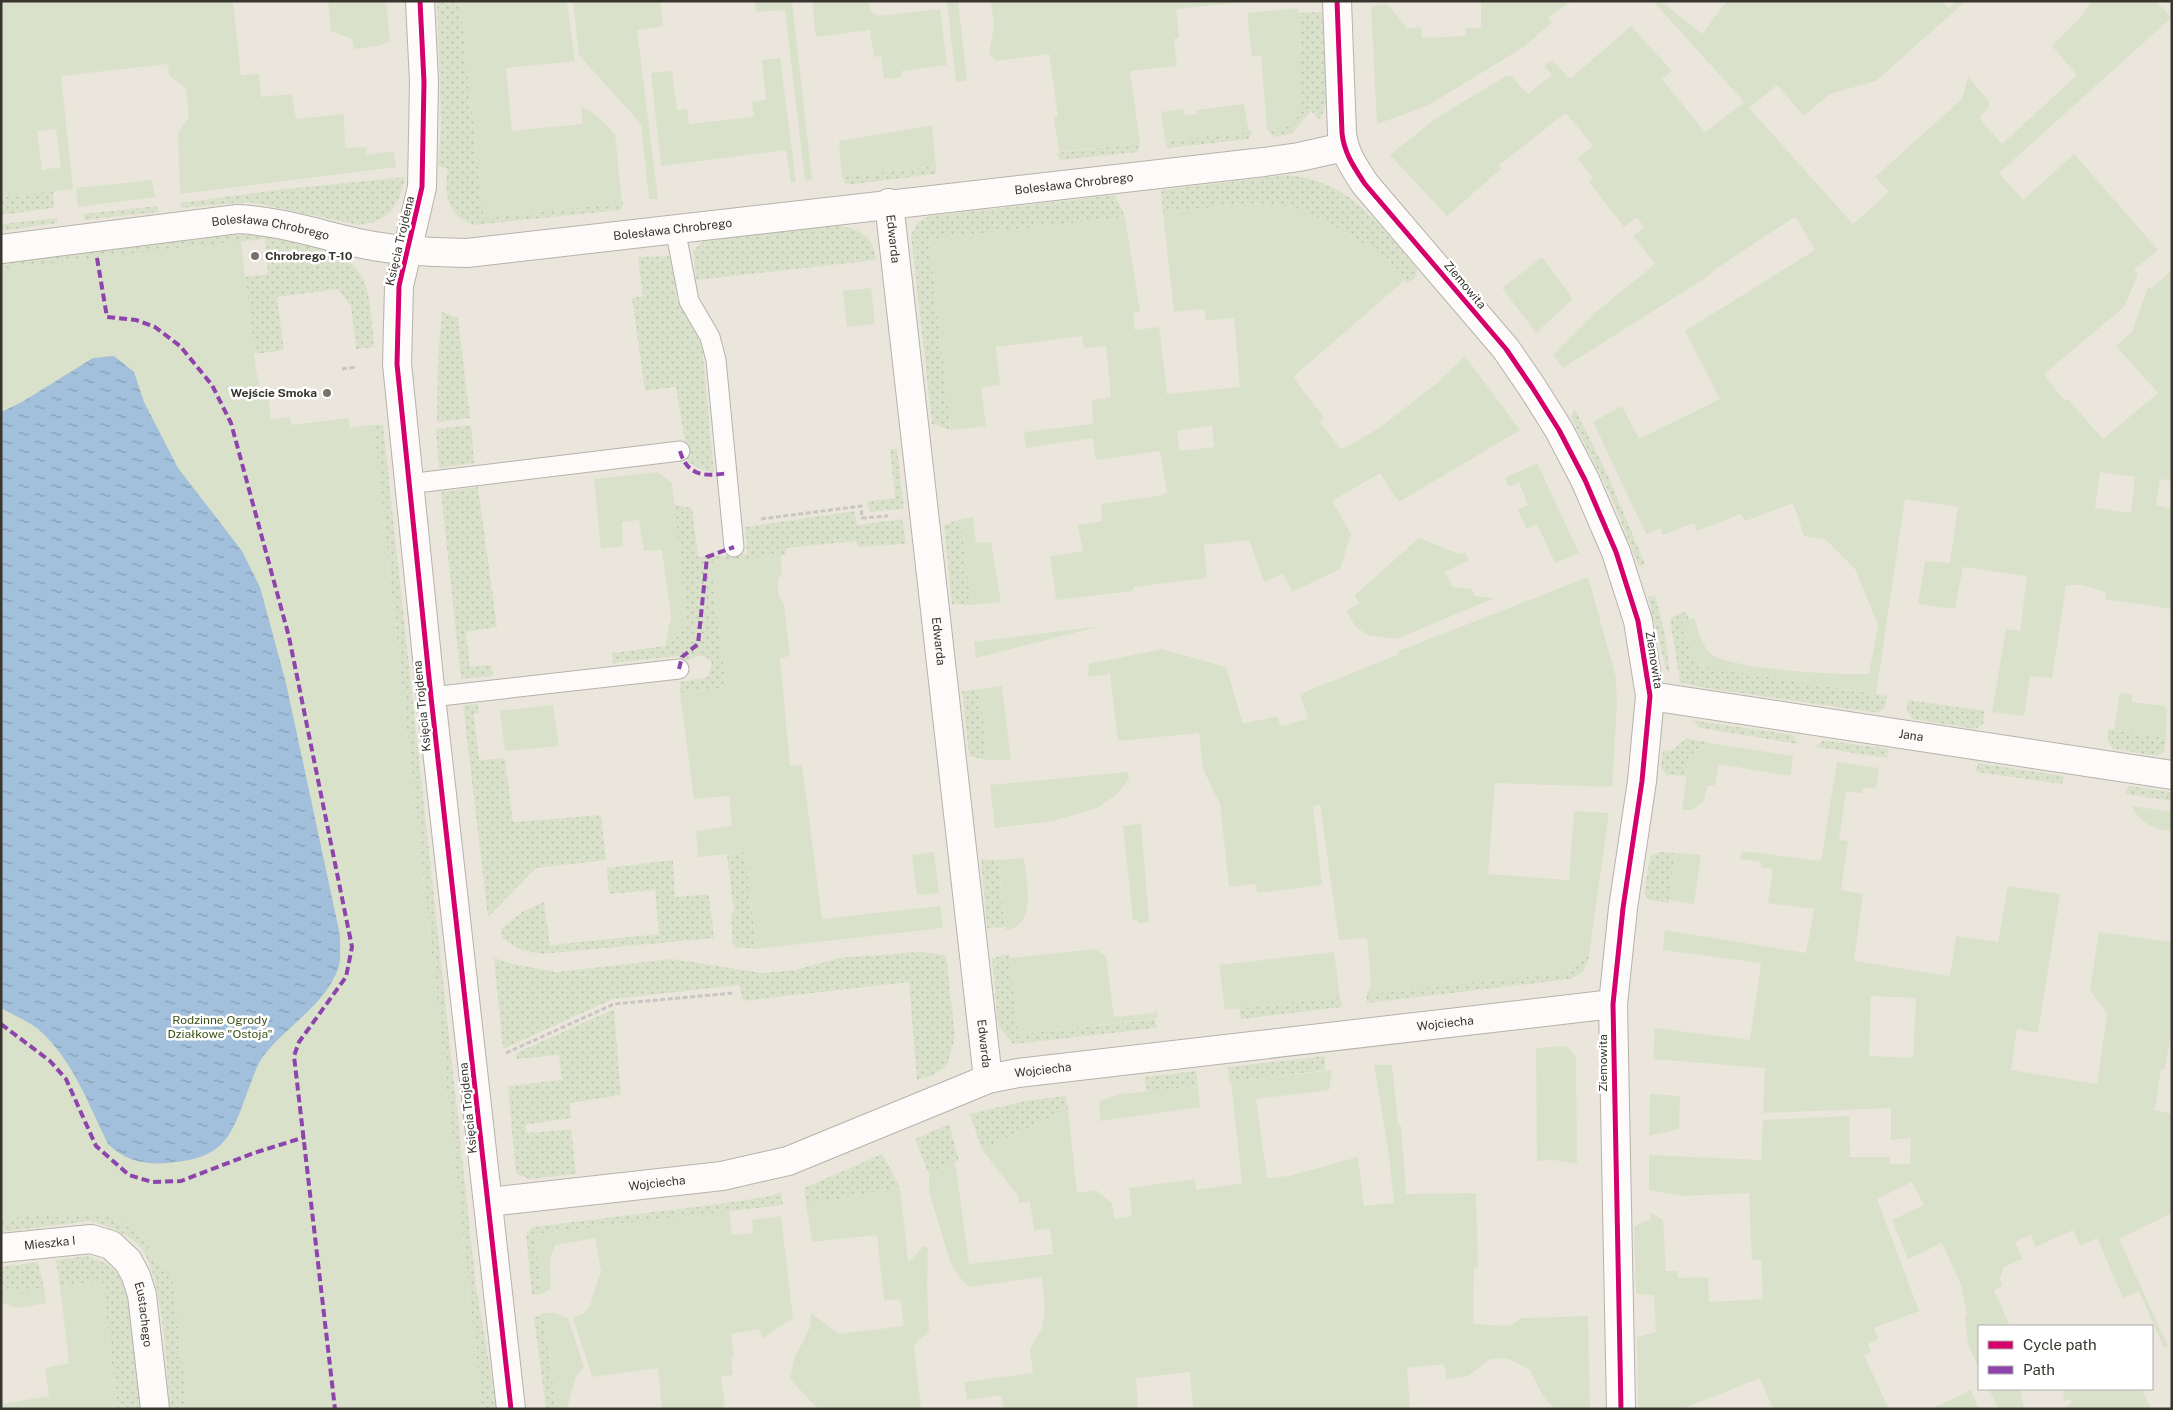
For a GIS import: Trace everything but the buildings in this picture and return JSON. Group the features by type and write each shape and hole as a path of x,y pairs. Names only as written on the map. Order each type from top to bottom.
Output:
{"street":[{"name":"Księcia Trojdena","path":"420,1 424,82 422,187 409,250 399,286 397,364 431,697 512,1409"},
{"name":"Ziemowita","path":"1337,1 1344,147 1365,184 1506,349 1558,430 1585,480 1617,556 1638,621 1650,696 1642,781 1623,908 1613,1004 1621,1409"},
{"name":"Bolesława Chrobrego","path":"1,249 238,220 275,222 363,244 409,250 467,253 1264,162 1299,157 1344,147"},
{"name":"Edwarda","path":"889,204 988,1080"},
{"name":"Jana","path":"1650,696 2172,775"},
{"name":"Wojciecha","path":"489,1202 722,1176 756,1170 788,1161 988,1080 1018,1073 1080,1064 1351,1036 1613,1004"},
{"name":"Mieszka I","path":"1,1248 77,1239 98,1240"},
{"name":"Eustachego","path":"98,1240 120,1252 128,1261 136,1276 142,1295 155,1409"}],"lane":[{"path":"675,228 689,301 710,337 714,352 734,547"},
{"path":"408,484 680,451"},
{"path":"431,697 679,669"}],"path":[{"path":"342,369 357,367"},
{"path":"732,523 861,506 862,518 924,514"},
{"path":"498,1057 614,1004 733,993"}],"green space":[{"path":"1,1 233,1 241,75 259,74 261,97 292,94 296,119 344,114 345,148 366,147 367,155 394,151 396,167 180,194 178,133 189,117 186,89 169,75 168,64 61,76 73,189 1,197","holes":["56,129 61,167 42,170 37,131"]},
{"path":"328,1 386,1 390,42 378,46 354,49 352,39 331,31"},
{"path":"437,1 460,1 484,218 623,202 621,210 475,225 466,222 453,211 449,203 446,187 448,169 438,166 441,123"},
{"path":"460,1 567,1 575,61 506,68 512,131 583,124 581,106 597,116 615,134 622,203 484,218"},
{"path":"573,1 660,1 663,26 637,30 658,199 649,199 641,124 579,55"},
{"path":"755,1 792,1 812,180 805,181 785,10 756,12"},
{"path":"812,1 869,1 870,11 878,16 940,9 947,65 902,71 902,77 884,79 881,56 874,57 870,30 816,37"},
{"path":"947,1 958,1 967,80 956,82"},
{"path":"991,1 1253,1 1176,9 1179,38 1174,39 1177,66 1130,71 1140,143 1059,152 1054,118 1058,117 1049,54 997,61 989,54 994,27"},
{"path":"1481,1 1572,1 1548,17 1552,22 1524,47 1427,106 1377,124 1371,6 1387,4 1408,29 1421,27 1422,38 1466,36 1466,28 1481,28"},
{"path":"1653,1 1661,1 1702,34 1727,1 1942,1 1949,8 1956,1 1966,1 1876,81 1830,94 1804,116 1777,85 1749,108 1853,224 1889,192 1875,177 1962,99 1968,77 1989,101 1989,107 1979,118 2002,144 2077,75 2052,46 2081,17 2091,1 2156,1 2171,18 1999,173 2023,200 2074,154 2158,250 2134,270 2138,274 2124,307 2044,374 2064,400 2068,399 2103,439 2158,393 2116,346 2132,332 2148,287 2151,289 2172,270 2172,481 2160,479 2156,505 2172,509 2172,609 2105,599 2106,592 2082,585 2066,586 2052,678 2030,676 2024,716 1992,712 2006,629 2020,631 2027,576 1963,567 1955,609 1918,604 1925,561 1950,563 1958,507 1905,499 1876,694 1703,667 1693,658 1681,626 1683,621 1694,618 1707,650 1721,659 1739,664 1786,670 1834,674 1869,674 1878,625 1855,569 1825,539 1804,536 1793,503 1745,521 1741,514 1697,531 1694,523 1663,535 1661,528 1646,534 1593,422 1622,406 1639,439 1720,399 1685,331 1815,250 1797,219 1793,218 1713,271 1710,275 1563,368 1553,355 1597,311 1655,264 1633,236 1644,227 1637,217 1624,227 1589,182 1593,178 1577,158 1593,146 1566,113 1499,165 1501,169 1447,216 1390,155 1435,119 1506,76 1511,76 1528,94 1552,75 1544,66 1552,60 1570,79 1631,26 1672,71 1662,79 1705,132 1744,102","holes":["2100,472 2135,477 2131,513 2095,508"]},
{"path":"1298,8 1302,111 1291,126 1267,130 1261,56 1252,56 1247,13"},
{"path":"1322,12 1327,101 1320,120 1311,111 1291,134 1273,137 1268,129 1291,126 1300,53 1298,13"},
{"path":"780,58 796,182 791,183 786,150 661,166 651,73 672,71 677,110 687,109 689,124 754,117 752,102 766,100 762,60"},
{"path":"1244,104 1249,132 1165,141 1161,112 1185,109 1184,115 1197,114 1196,110"},
{"path":"932,125 936,166 842,177 839,141"},
{"path":"1252,131 1249,139 1168,148 1165,141"},
{"path":"1140,143 1137,152 1060,160 1056,153"},
{"path":"936,166 936,174 846,185 842,177"},
{"path":"1287,175 1309,179 1329,186 1346,195 1361,207 1390,236 1417,269 1415,278 1407,283 1387,258 1330,224 1288,205 1240,204 1163,213 1161,190"},
{"path":"405,177 400,196 392,210 379,220 359,225 249,202 181,208 180,203 286,189"},
{"path":"152,180 155,197 78,207 76,188"},
{"path":"53,191 54,208 1,215 1,197"},
{"path":"1115,195 1125,217 929,239 951,430 932,424 911,235 918,222 930,216"},
{"path":"1240,204 1288,205 1330,224 1387,258 1405,280 1293,377 1324,418 1320,422 1340,448 1343,449 1379,428 1435,385 1465,356 1520,430 1399,502 1380,473 1332,501 1351,534 1340,569 1292,592 1283,574 1264,582 1249,540 1204,545 1207,578 1134,587 1134,591 1056,600 1050,556 1083,551 1078,525 1102,521 1101,504 1163,495 1167,492 1160,451 1096,460 1093,438 1026,448 1024,432 1093,424 1092,400 1111,397 1106,346 1084,348 1082,336 996,347 1000,385 981,388 986,426 951,430 929,239 1125,217 1140,312 1133,313 1135,330 1159,327 1167,394 1240,387 1234,318 1206,321 1204,309 1174,312 1163,213","holes":["1212,425 1214,447 1180,451 1177,431"]},
{"path":"157,206 158,212 84,220 83,214"},
{"path":"57,218 58,223 1,231 1,224"},
{"path":"837,226 858,231 864,235 875,252 876,260 696,280 693,251 701,243 711,239"},
{"path":"234,235 267,236 306,242 341,256 354,266 363,279 368,295 374,347 356,349 351,306 338,289 277,297 284,350 254,354 245,277 268,274 265,239 1,269 1,262"},
{"name":"Rodzinne Ogrody Działkowe \"Ostoja\"","path":"241,241 256,371 262,397 268,396 271,419 290,417 291,425 348,418 350,428 370,425 375,438 482,1409 188,1409 172,1273 156,1261 143,1239 131,1228 112,1217 89,1213 62,1218 48,1214 1,1219 1,269"},
{"path":"670,256 677,300 702,345 714,472 702,470 688,462 676,387 645,391 632,298 643,296 638,257"},
{"path":"1542,257 1573,299 1536,333 1502,288"},
{"path":"871,288 875,324 847,327 843,291"},
{"path":"442,312 458,318 470,418 437,422 438,358"},
{"path":"1575,409 1608,476 1645,564 1639,567 1610,494 1571,417"},
{"path":"370,425 383,425 476,1286 497,1409 482,1409 375,438"},
{"path":"471,425 474,463 439,468 436,429"},
{"path":"890,449 897,449 904,509 870,512 867,501 895,498"},
{"path":"1537,463 1579,553 1555,563 1537,524 1527,529 1518,510 1528,505 1519,482 1509,487 1505,478"},
{"path":"657,472 672,483 687,627 665,646 671,617 662,550 644,551 639,520 622,522 623,546 601,549 594,479"},
{"path":"478,487 497,627 466,632 470,667 491,665 493,676 461,679 441,492"},
{"path":"674,505 692,508 698,557 747,554 745,527 855,511 857,525 902,519 906,544 858,547 856,541 786,548 786,555 711,563 726,688 680,693 680,682 708,677 712,663 708,659 697,656 681,665 679,656 613,663 612,653 665,646 687,627"},
{"path":"973,517 976,543 991,542 1001,602 971,605 961,519"},
{"path":"961,519 971,605 952,604 944,525"},
{"path":"1419,538 1459,554 1465,552 1469,560 1445,572 1453,587 1472,589 1475,596 1495,598 1396,639 1367,635 1355,626 1346,610 1359,604 1355,595"},
{"path":"780,555 782,573 778,581 778,589 784,604 790,656 780,658 790,766 802,765 822,919 940,906 943,928 756,949 746,852 698,857 696,831 732,826 729,796 694,799 680,693 726,688 711,563"},
{"path":"1588,577 1616,677 1617,705 1612,787 1495,783 1488,874 1569,880 1574,811 1609,813 1589,955 1567,972 1367,994 1371,984 1367,938 1339,940 1320,805 1313,806 1322,885 1257,893 1256,884 1229,887 1220,804 1203,769 1199,733 1118,741 1110,674 1088,677 1089,664 1162,649 1226,667 1243,724 1277,716 1281,726 1308,719 1300,694 1397,655 1399,651"},
{"path":"1655,595 1665,635 1670,674 1666,670 1648,597"},
{"path":"1686,611 1689,619 1683,621 1700,666 1887,696 1885,708 1878,713 1700,687 1680,682 1670,618"},
{"path":"1101,626 976,658 974,642"},
{"path":"1002,686 1011,760 987,760 980,689"},
{"path":"980,689 987,760 969,756 962,691"},
{"path":"2120,693 2132,694 2132,702 2165,706 2167,711 2166,738 2114,730"},
{"path":"1908,700 1985,711 1983,724 1976,729 1913,719 1907,711"},
{"path":"478,704 479,713 474,714 479,760 505,758 513,822 601,815 606,860 536,868 488,917 463,705"},
{"path":"553,705 559,746 505,751 500,711"},
{"path":"1691,720 1793,735 1798,744 1700,728"},
{"path":"2108,729 2166,738 2164,751 2157,756 2113,749 2108,741"},
{"path":"1687,738 1710,743 1689,756 1686,776 1667,775 1661,768 1663,750 1671,751"},
{"path":"1823,740 1889,749 1887,758 1816,747"},
{"path":"1710,743 1793,756 1791,776 1719,764 1715,785 1707,786 1704,801 1692,810 1682,810 1689,756"},
{"path":"1837,762 1879,768 1876,789 1864,787 1862,793 1846,792 1839,840 1848,841 1841,890 1863,894 1854,961 1950,976 1956,936 1998,942 2008,886 2060,894 2038,1033 2017,1029 2011,1070 2097,1084 2107,1014 2090,990 2099,932 2172,942 2172,1026 2165,1069 2161,1069 2155,1110 2172,1114 2172,1213 2119,1239 2168,1346 2164,1348 2139,1291 2123,1298 2097,1238 2080,1246 2073,1230 2036,1247 2031,1235 2015,1242 2022,1259 2004,1267 2000,1278 2002,1286 1994,1290 2010,1325 1978,1325 1978,1367 1968,1344 1965,1317 1967,1316 1961,1285 1942,1243 1908,1259 1892,1220 1924,1205 1912,1182 1877,1199 1919,1311 1874,1328 1878,1339 1868,1344 1871,1352 1864,1355 1889,1409 1773,1409 1760,1378 1682,1409 1638,1409 1637,1337 1656,1332 1654,1295 1636,1294 1634,1227 1642,1222 1651,1220 1650,1212 1663,1220 1666,1271 1677,1271 1678,1278 1708,1277 1709,1302 1763,1299 1761,1260 1752,1260 1749,1193 1682,1196 1649,1190 1649,1155 1761,1160 1763,1120 1849,1116 1850,1157 1889,1157 1890,1164 1910,1164 1911,1138 1891,1140 1891,1108 1763,1113 1765,1068 1653,1059 1655,1028 1750,1040 1761,963 1663,950 1665,930 1806,953 1814,909 1768,903 1773,869 1761,867 1761,862 1740,859 1742,851 1821,861","holes":["1871,996 1916,998 1913,1058 1869,1056"]},
{"path":"1978,763 2064,776 2062,784 1976,772"},
{"path":"1128,772 1129,779 1115,796 1097,808 1053,821 995,828 990,785"},
{"path":"2129,786 2172,792 2172,801 2125,794"},
{"path":"2132,806 2172,812 2172,831 2153,827 2143,821 2138,817"},
{"path":"1141,823 1149,922 1138,923 1137,920 1133,920 1123,826"},
{"path":"746,852 756,949 733,947 731,914 734,913 727,854"},
{"path":"934,852 939,893 917,895 912,855"},
{"path":"1660,852 1675,853 1669,903 1650,900 1644,894 1650,856"},
{"path":"1675,853 1701,855 1694,904 1669,900"},
{"path":"1024,858 1028,889 1026,911 1023,920 1016,927 1006,930 998,860"},
{"path":"981,859 998,860 1005,927 987,928"},
{"path":"673,860 675,897 709,894 714,938 542,954 521,950 503,939 501,929 523,911 544,902 550,945 659,934 655,890 609,894 607,868"},
{"path":"1095,949 1106,956 1114,1017 1155,1013 1155,1006 1158,1018 1019,1034 1009,958"},
{"path":"918,952 946,955 955,1036 947,1066 934,1075 917,1080 909,982 743,1001 739,985 613,999 503,1049 494,958 513,964 556,972 672,959 763,973 795,970 839,958"},
{"path":"1334,952 1340,997 1225,1010 1219,965"},
{"path":"1009,954 1019,1034 1155,1019 1157,1028 1013,1044 998,1025 992,958"},
{"path":"1589,955 1584,970 1571,979 1367,1003 1367,994 1567,972"},
{"path":"1340,997 1342,1007 1241,1019 1239,1008"},
{"path":"614,1009 621,1095 570,1103 571,1118 525,1125 527,1133 571,1129 576,1174 529,1179 516,1174 508,1086 562,1080 559,1055 517,1059 516,1053"},
{"path":"1566,1046 1576,1056 1577,1164 1554,1160 1537,1161 1536,1048"},
{"path":"1325,1056 1325,1070 1229,1082 1228,1067"},
{"path":"1374,1065 1392,1065 1398,1124 1401,1126 1406,1194 1476,1193 1478,1267 1474,1268 1473,1324 1510,1326 1521,1318 1588,1316 1590,1409 1554,1409 1542,1395 1530,1370 1511,1360 1501,1358 1489,1360 1468,1376 1447,1379 1444,1364 1407,1368 1410,1409 1193,1409 1190,1372 1136,1378 1138,1409 1004,1409 1001,1395 967,1400 964,1382 1033,1373 1030,1349 1042,1328 1045,1308 1042,1277 970,1287 959,1277 950,1262 929,1191 929,1174 955,1161 969,1264 1053,1254 1050,1229 1034,1230 1030,1202 1019,1203 1018,1196 982,1150 1068,1109 1077,1193 1096,1190 1112,1203 1114,1219 1132,1216 1129,1188 1195,1179 1196,1190 1242,1183 1231,1082 1332,1070 1329,1090 1256,1099 1267,1178 1289,1176 1358,1157 1364,1206 1394,1203 1389,1156"},
{"path":"1196,1071 1198,1086 1147,1092 1144,1077"},
{"path":"1198,1086 1200,1107 1100,1121 1099,1101 1121,1094"},
{"path":"1650,1094 1680,1096 1679,1129 1649,1136"},
{"path":"1066,1096 1068,1109 982,1150 970,1114 1029,1100"},
{"path":"949,1124 959,1160 929,1174 915,1139"},
{"path":"882,1154 900,1187 840,1199 806,1203 804,1188"},
{"path":"900,1187 908,1261 924,1246 928,1248 929,1331 914,1345 921,1409 818,1409 790,1379 794,1359 810,1327 811,1313 839,1334 904,1326 900,1299 884,1301 877,1235 812,1242 806,1203 840,1199"},
{"path":"781,1192 783,1205 535,1234 542,1294 532,1295 526,1233 533,1227 727,1203 771,1196"},
{"path":"729,1211 732,1235 753,1233 752,1220 781,1216 793,1318 762,1339 760,1329 731,1334 734,1356 731,1357 733,1375 721,1376 725,1405 720,1409 662,1409 658,1368 592,1377 573,1318 583,1314 590,1306 601,1271 595,1238 555,1245 550,1260 551,1289 542,1294 535,1234"},
{"path":"89,1213 112,1217 131,1228 143,1239 156,1261 172,1273 188,1409 170,1409 163,1325 155,1280 149,1262 136,1243 118,1231 90,1221 1,1232 1,1219 48,1214 62,1218"},
{"path":"86,1256 109,1266 116,1272 123,1284 132,1318 141,1409 117,1409 102,1281 60,1286 56,1260"},
{"path":"38,1262 44,1288 1,1292 1,1267"},
{"path":"102,1281 117,1409 1,1409 1,1404 49,1396 45,1368 69,1363 60,1286"},
{"path":"44,1288 46,1303 18,1308 1,1303 1,1292"},
{"path":"544,1313 556,1409 546,1409 534,1318"},
{"path":"544,1313 554,1313 568,1318 584,1367 576,1376 567,1409 556,1409"},
{"path":"1971,1390 1979,1409 1931,1409"},
{"path":"1989,1390 2020,1390 2024,1409 1998,1409"},
{"path":"2063,1390 2142,1390 2151,1409 2062,1409 2072,1402 2070,1399 2064,1401"}],"water":[{"path":"114,356 134,372 144,402 178,468 242,551 260,587 286,683 340,935 340,962 333,980 315,1004 271,1046 262,1058 255,1071 235,1124 228,1136 211,1152 185,1161 167,1163 142,1162 128,1158 108,1144 79,1083 61,1054 38,1029 1,1008 1,412 22,402 93,358"}],"marked path":[{"path":"97,258 107,317 136,320 155,327 180,346 212,385 231,423 289,637 352,947 346,977 299,1042 294,1056 335,1409"},
{"path":"680,451 687,466 698,473 712,475 728,473"},
{"path":"679,669 682,657 698,644 707,557 734,547"},
{"path":"1,1024 50,1061 66,1079 96,1146 129,1175 152,1182 181,1181 254,1153 305,1137"}],"cycle path":[{"path":"420,1 424,82 422,187 399,286 397,364 431,697 511,1409"},
{"path":"1337,1 1342,133 1350,160 1365,184 1506,349 1559,430 1585,480 1616,552 1638,621 1650,696 1642,781 1623,908 1613,1004 1621,1409"}],"place":[{"name":"Chrobrego T-10","path":"255,256"},
{"name":"Wejście Smoka","path":"327,393"}]}
